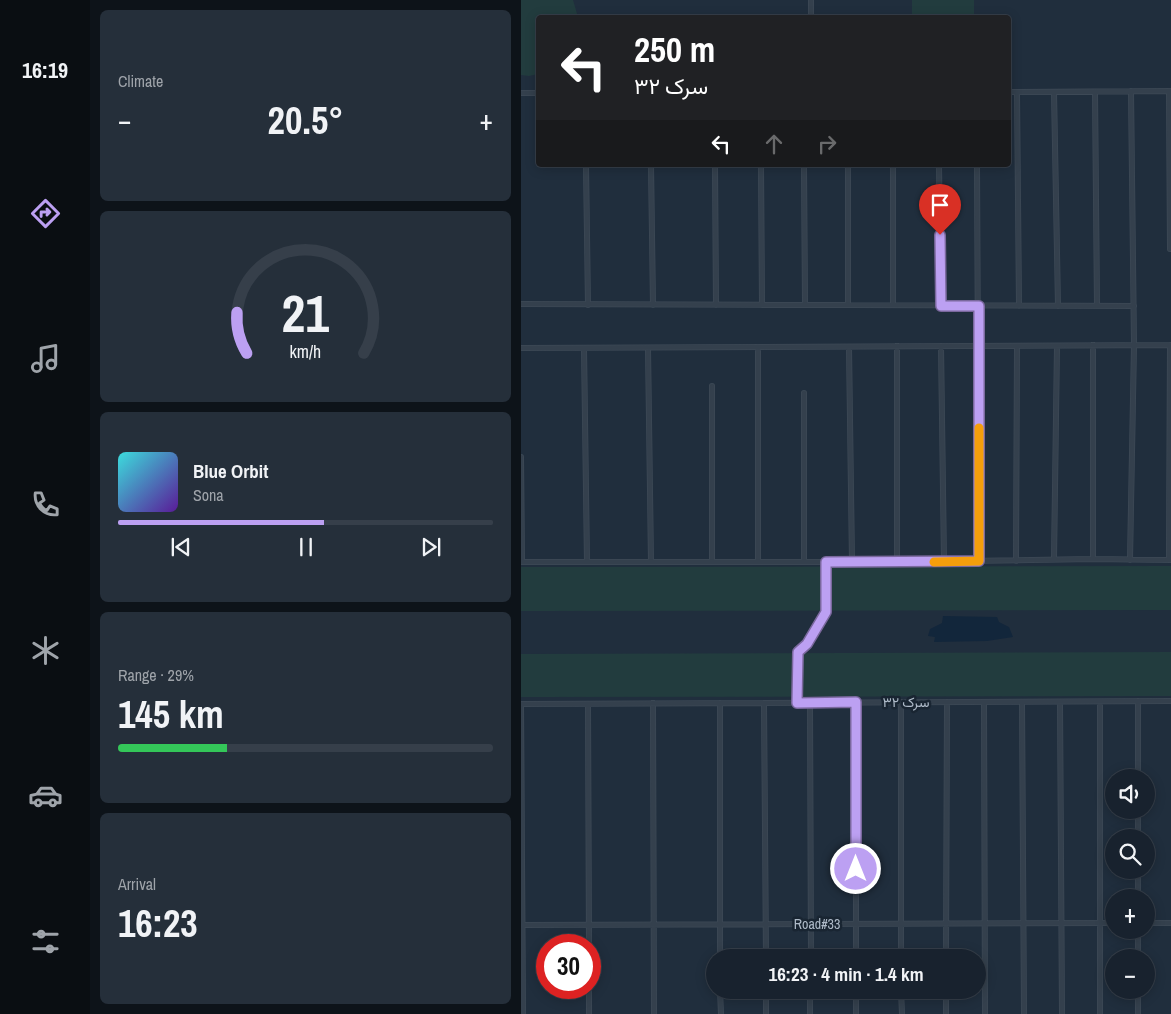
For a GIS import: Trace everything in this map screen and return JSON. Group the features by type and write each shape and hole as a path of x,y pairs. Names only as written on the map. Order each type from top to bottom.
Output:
{"street":[{"path":"811,0 811,15"},
{"path":"1130,560 1134,345 1131,91"},
{"path":"1011,92 1170,91 1170,249"},
{"path":"521,92 536,92"},
{"path":"1017,92 1019,306"},
{"path":"1054,92 1058,306"},
{"path":"1095,92 1097,306"},
{"path":"586,167 587,305"},
{"path":"651,167 653,305"},
{"path":"715,167 716,305"},
{"path":"761,167 762,305"},
{"path":"804,167 805,305"},
{"path":"847,305 848,167"},
{"path":"893,167 893,306"},
{"path":"939,167 941,306"},
{"path":"977,167 979,561"},
{"path":"521,304 1134,306"},
{"path":"521,348 1170,345 1170,560 522,562 521,457"},
{"path":"897,346 897,562"},
{"path":"941,346 944,562"},
{"path":"1016,561 1017,346"},
{"path":"1054,560 1057,346"},
{"path":"1093,346 1093,559"},
{"path":"757,562 759,347"},
{"path":"849,347 853,562"},
{"path":"584,348 587,562"},
{"path":"648,348 651,562"},
{"path":"712,386 712,562"},
{"path":"803,393 804,562"},
{"path":"797,703 798,652 807,644 826,612 826,562"},
{"path":"1138,701 1138,769"},
{"name":"سرک ۳۲","path":"521,704 1171,701"},
{"path":"856,702 856,949"},
{"path":"901,702 901,949"},
{"path":"946,949 947,702"},
{"path":"984,702 985,1014"},
{"path":"1022,702 1024,1014"},
{"path":"1060,702 1062,1014"},
{"path":"1100,702 1100,1014"},
{"path":"653,703 654,1014"},
{"path":"720,703 720,949"},
{"path":"764,703 766,949"},
{"path":"810,703 811,949"},
{"path":"521,704 523,1014"},
{"path":"588,704 589,934"},
{"name":"Road#33","path":"522,925 1105,923"},
{"path":"1155,923 1171,923"},
{"path":"589,999 589,1014"},
{"path":"720,999 721,1014"},
{"path":"766,999 766,1014"},
{"path":"811,999 811,1014"},
{"path":"856,999 856,1014"},
{"path":"901,999 902,1014"},
{"path":"946,999 946,1014"},
{"path":"1138,999 1138,1014"}],"green space":[{"path":"521,0 573,0 577,15 536,15 536,74 521,75"},
{"path":"912,0 974,0 974,15 912,15"},
{"path":"1171,566 1171,610 521,611 521,567"},
{"path":"1171,652 1171,696 521,697 521,654"}],"water":[{"path":"943,616 997,617 999,622 1009,627 1013,637 987,641 934,642 935,637 928,636 930,629 942,623"}],"slow traffic":[{"path":"934,562 979,561 979,428"}],"route":[{"path":"856,869 856,702 797,703 798,652 807,644 826,612 826,562 979,561 979,306 941,306 940,235"}]}
